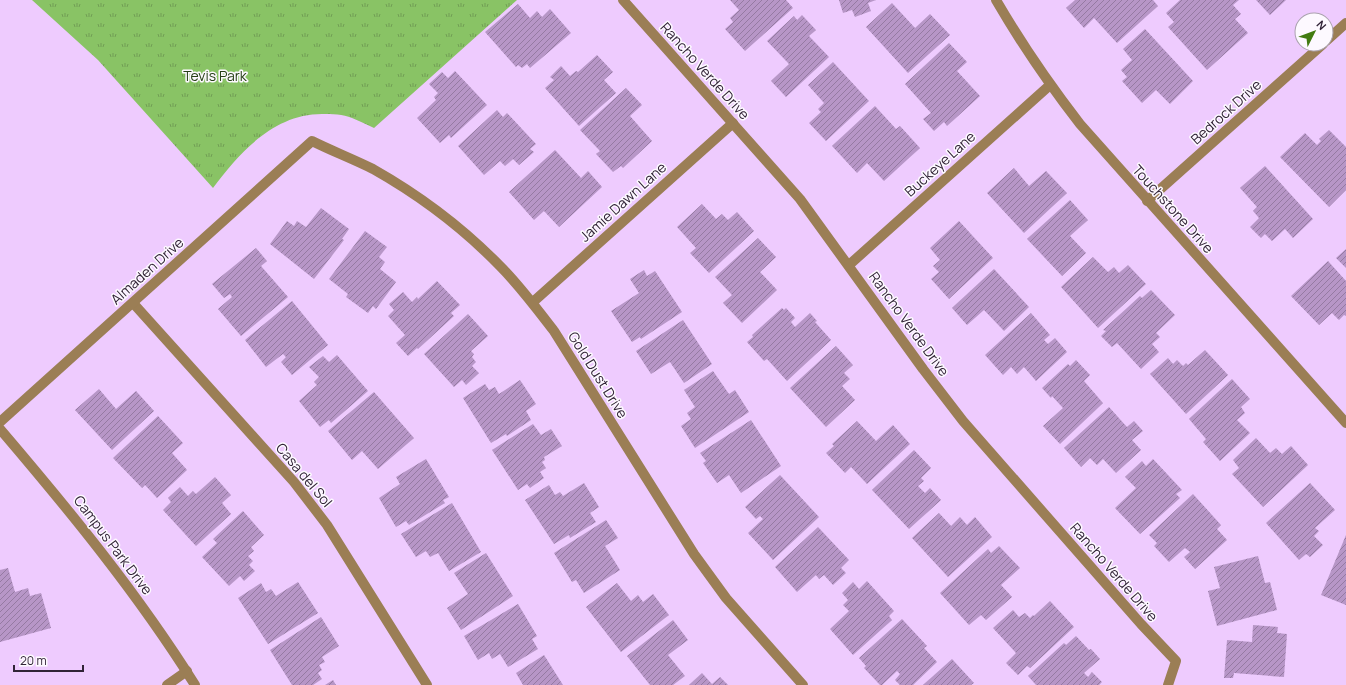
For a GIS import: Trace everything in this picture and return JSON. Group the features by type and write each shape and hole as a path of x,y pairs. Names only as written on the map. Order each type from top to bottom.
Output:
{"street":[{"name":"Rancho Verde Drive","path":"622,0 800,199 923,369 963,421 1136,618 1176,661 1168,685"},
{"name":"Touchstone Drive","path":"996,0 1016,34 1050,85 1080,124 1147,201 1344,416"},
{"path":"1334,34 1346,23"},
{"name":"Bedrock Drive","path":"1147,201 1314,52"},
{"name":"Buckeye Lane","path":"849,265 1050,85"},
{"name":"Jamie Dawn Lane","path":"533,302 733,123"},
{"name":"Gold Dust Drive","path":"312,141 372,169 413,194 458,227 500,266 533,302 554,331 694,554 726,598 803,685"},
{"name":"Almaden Drive","path":"0,422 312,141"},
{"name":"Casa del Sol","path":"133,303 294,482 327,525 427,685"},
{"name":"Campus Park Drive","path":"0,429 75,518 148,615 195,685"},
{"path":"167,685 187,671"}],"green space":[{"name":"Tevis Park","path":"32,0 517,0 374,128 358,120 337,114 305,116 289,120 274,128 247,149 223,174 213,188 98,60"}],"building":[{"path":"730,0 786,0 793,8 745,51 725,29 733,22 730,18 739,10"},
{"path":"839,0 876,0 868,3 871,11 855,17 852,10 843,13"},
{"path":"1075,0 1153,0 1158,6 1117,43 1094,18 1084,28 1066,8"},
{"path":"1180,0 1239,0 1233,5 1241,14 1235,19 1248,33 1207,70 1168,27 1174,22 1166,13"},
{"path":"1256,0 1286,0 1270,15"},
{"path":"892,3 915,28 930,14 950,35 908,73 866,27"},
{"path":"518,4 530,18 537,11 542,17 550,9 571,33 530,68 527,64 522,68 518,65 516,67 485,32"},
{"path":"802,15 816,30 809,36 829,57 786,97 771,81 789,64 767,41 794,16 797,20"},
{"path":"1145,29 1193,81 1170,104 1156,90 1142,103 1122,81 1127,77 1121,70 1132,60 1123,49"},
{"path":"949,43 967,62 957,71 980,96 947,126 944,122 934,131 923,119 931,113 905,84"},
{"path":"597,55 613,72 604,80 616,93 579,126 545,88 554,80 550,77 561,66 570,76 576,71 578,72"},
{"path":"833,62 869,101 826,141 809,123 821,112 818,109 824,103 808,85"},
{"path":"455,71 487,105 451,138 449,135 440,143 417,118 436,100 434,97 438,93 429,84 442,72 448,78"},
{"path":"626,88 642,105 630,116 652,141 623,168 621,166 613,172 596,154 600,151 580,130"},
{"path":"875,106 896,129 900,126 920,148 884,181 867,163 857,173 832,146"},
{"path":"497,110 503,117 507,113 536,144 530,149 534,152 519,165 513,159 505,166 500,161 484,175 458,146"},
{"path":"1329,130 1346,147 1346,190 1329,207 1280,157 1305,133 1317,145 1321,141 1319,139"},
{"path":"555,150 581,178 588,171 602,187 559,227 544,211 534,220 509,192"},
{"path":"1265,166 1313,219 1293,238 1285,229 1272,241 1265,234 1261,238 1250,227 1259,218 1253,211 1257,207 1240,188"},
{"path":"1014,168 1029,186 1046,171 1067,193 1024,233 987,193"},
{"path":"1070,200 1088,220 1070,236 1086,253 1062,276 1027,239"},
{"path":"702,204 716,219 722,214 728,220 737,212 754,231 709,273 690,253 696,248 677,227"},
{"path":"321,208 349,229 342,239 344,240 314,279 270,244 287,221 294,226 297,221 306,227"},
{"path":"959,221 993,258 949,299 931,279 939,272 933,266 940,260 930,248"},
{"path":"365,231 387,247 379,257 385,262 380,269 396,282 376,309 373,306 368,313 346,297 348,294 329,279"},
{"path":"758,238 776,257 760,272 777,290 742,323 723,303 732,295 715,277"},
{"path":"256,248 267,261 261,266 288,297 241,336 218,309 232,297 230,294 224,298 212,284"},
{"path":"1346,249 1346,268 1336,258"},
{"path":"1093,257 1108,272 1114,267 1119,273 1128,265 1146,284 1098,328 1061,287"},
{"path":"1328,261 1346,281 1346,316 1344,315 1339,320 1332,313 1319,325 1291,296"},
{"path":"994,269 1029,307 1004,331 984,310 967,325 952,308"},
{"path":"644,270 647,276 655,271 682,312 641,339 640,337 632,342 611,311 639,293 630,279"},
{"path":"437,281 460,305 451,313 454,316 418,349 417,348 408,356 396,343 405,335 388,316 394,310 389,304 403,292 412,302 417,297 418,299"},
{"path":"1151,290 1175,315 1156,333 1160,337 1152,344 1159,352 1141,369 1117,343 1112,347 1101,336 1106,331 1103,330 1140,296 1142,298"},
{"path":"292,301 328,345 292,375 281,362 286,357 283,354 266,367 245,340"},
{"path":"782,308 784,310 786,308 795,318 791,322 795,327 810,313 817,321 815,322 831,340 787,381 767,359 764,361 747,342 753,337 752,335"},
{"path":"1031,313 1050,335 1044,340 1048,344 1055,338 1067,352 1036,381 1024,367 1017,374 1011,367 1003,375 985,355"},
{"path":"468,314 488,336 471,351 474,354 472,357 476,362 472,366 479,373 466,385 462,380 454,387 424,354"},
{"path":"683,320 712,364 684,383 670,362 651,374 636,351"},
{"path":"836,346 853,365 844,373 850,379 842,386 855,400 826,427 790,388"},
{"path":"1205,350 1228,375 1186,414 1150,374 1168,358 1173,364 1177,360 1183,366 1186,363 1188,365"},
{"path":"337,355 368,391 331,423 329,420 320,427 299,401 317,385 314,382 319,377 309,367 323,356 329,362"},
{"path":"1076,360 1090,375 1084,381 1103,403 1060,444 1043,426 1063,408 1042,388 1068,364 1070,366"},
{"path":"713,371 729,394 735,390 749,412 695,448 681,426 691,419 687,413 695,407 684,390"},
{"path":"1232,379 1250,399 1241,407 1245,413 1237,420 1250,433 1220,461 1203,442 1206,439 1189,419"},
{"path":"520,380 536,404 526,411 531,420 507,436 506,434 491,443 463,398 485,384 489,390 495,387 499,394"},
{"path":"99,389 116,409 136,391 154,411 112,450 75,410"},
{"path":"374,392 414,438 378,469 362,451 352,460 328,431"},
{"path":"1109,407 1127,427 1134,421 1143,431 1132,440 1141,450 1116,473 1103,459 1097,465 1090,458 1081,467 1064,448"},
{"path":"158,416 183,443 172,453 187,470 157,498 145,485 142,488 113,458"},
{"path":"751,420 781,466 741,493 729,475 717,483 703,463 706,461 700,453"},
{"path":"857,421 876,441 893,425 910,444 867,484 851,467 845,473 826,453 834,446 832,444"},
{"path":"533,424 541,435 551,429 562,446 544,457 545,460 542,462 546,468 540,472 544,478 530,488 527,484 518,490 492,450"},
{"path":"1256,438 1270,453 1276,448 1282,454 1291,446 1308,465 1263,507 1232,474 1239,468 1233,460"},
{"path":"914,450 931,468 921,478 924,481 918,486 925,493 930,488 941,500 909,529 872,490"},
{"path":"426,459 449,497 443,500 445,503 409,525 406,521 396,527 379,498 400,484 396,477"},
{"path":"1153,459 1182,490 1176,494 1180,498 1140,534 1115,508 1136,488 1125,477 1142,461 1146,466"},
{"path":"780,475 819,517 773,560 748,533 763,519 760,516 756,519 745,507"},
{"path":"215,477 231,495 222,503 231,514 196,546 163,510 171,502 168,498 180,487 188,496 193,491 196,494"},
{"path":"584,483 599,507 590,513 596,522 570,538 569,535 554,544 525,500 549,485 555,495 560,492 563,496"},
{"path":"1310,483 1335,510 1315,528 1319,531 1314,536 1323,545 1310,557 1306,554 1299,560 1266,523"},
{"path":"1193,494 1221,525 1217,529 1227,540 1195,569 1184,557 1190,552 1185,548 1169,562 1154,546 1157,543 1149,535"},
{"path":"452,503 481,552 449,571 438,553 430,557 426,551 416,557 401,534"},
{"path":"243,511 264,535 251,547 254,551 248,556 253,561 249,565 255,571 244,581 240,576 229,586 202,557 217,543 213,539"},
{"path":"939,513 951,526 960,517 967,525 975,517 992,537 948,577 912,538"},
{"path":"606,520 618,538 605,546 620,570 584,593 576,580 572,582 554,553"},
{"path":"818,527 849,560 841,568 846,573 833,585 824,575 819,579 816,575 797,592 775,567"},
{"path":"1346,535 1346,605 1321,595"},
{"path":"999,546 1020,568 1001,585 1012,597 986,620 981,615 969,625 940,593 988,549 991,553"},
{"path":"486,553 513,596 461,630 447,608 468,594 454,573"},
{"path":"1258,556 1265,583 1270,582 1277,610 1217,626 1208,591 1220,588 1214,567"},
{"path":"8,568 15,592 28,588 30,596 41,593 51,628 0,642 0,570"},
{"path":"867,581 894,611 889,616 892,620 853,655 830,629 849,611 843,605 848,600 842,593 853,582 859,589"},
{"path":"298,582 318,613 268,644 238,598 261,583 266,592 271,589 276,596"},
{"path":"617,583 631,601 638,595 643,602 653,594 669,615 621,652 586,607"},
{"path":"1050,601 1074,627 1030,668 1027,666 1018,675 1006,663 1016,653 993,628 1013,610 1019,617 1025,613 1030,618"},
{"path":"518,604 537,636 532,639 538,649 508,667 500,654 492,659 489,653 478,660 464,636"},
{"path":"321,617 339,646 322,657 325,662 319,665 322,670 318,673 322,679 313,685 292,685 270,650"},
{"path":"902,619 927,646 924,648 937,662 913,685 900,685 895,680 900,674 897,671 882,685 880,685 864,668 866,666 859,658"},
{"path":"673,620 688,640 668,655 685,676 673,685 650,685 627,656"},
{"path":"1253,625 1278,627 1277,633 1287,634 1284,677 1234,673 1233,678 1224,678 1227,640 1252,642"},
{"path":"1076,636 1100,659 1084,673 1088,677 1092,672 1102,682 1099,685 1036,685 1028,676 1064,643 1066,645"},
{"path":"544,655 563,685 523,685 516,673"},
{"path":"952,659 974,683 971,685 923,685"},
{"path":"702,673 712,684 720,677 728,685 689,685"},
{"path":"333,680 336,685 325,685"}]}
